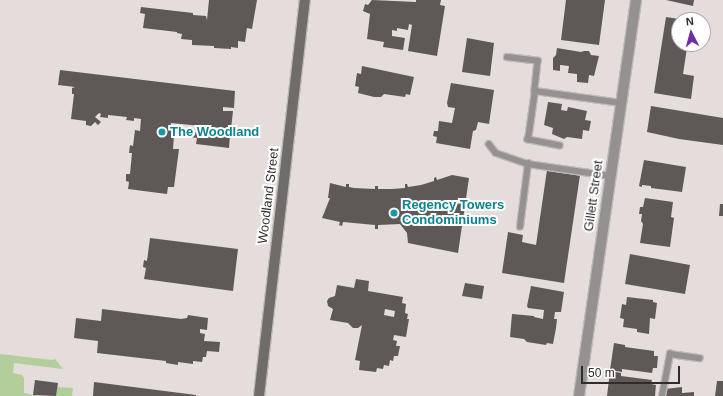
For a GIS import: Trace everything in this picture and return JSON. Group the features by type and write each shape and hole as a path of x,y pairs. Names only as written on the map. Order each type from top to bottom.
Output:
{"main road":[{"name":"Woodland Street","path":"259,396 305,0"}],"street":[{"name":"Gillett Street","path":"579,396 636,0"}],"lane":[{"path":"507,57 538,61 528,140 560,146"},
{"path":"534,91 621,103"},
{"path":"489,144 496,153 528,164 610,176"},
{"path":"520,227 528,164"},
{"path":"662,396 670,354 700,358"}],"green space":[{"path":"0,354 52,360 55,359 63,369 14,363 13,373 22,375 24,378 24,393 38,396 0,396"},
{"path":"57,387 73,388 72,396 56,396"}],"building":[{"path":"209,0 257,0 252,29 247,28 245,42 238,41 238,48 214,48 214,46 192,45 192,40 181,39 182,34 177,32 143,28 145,14 140,13 141,7 193,13 193,15 206,16 207,20"},
{"path":"372,0 416,2 416,0 441,0 440,5 445,6 437,56 408,51 412,25 409,24 408,30 397,28 397,31 392,30 392,36 405,38 403,50 383,47 384,42 367,39 370,14 363,11 365,4 368,5"},
{"path":"566,0 605,0 599,45 561,40"},
{"path":"666,0 694,0 693,6"},
{"path":"666,17 671,18 671,52 686,52 683,74 694,76 691,99 654,93"},
{"path":"467,38 494,43 490,76 462,72"},
{"path":"557,48 581,52 589,51 591,55 599,56 594,76 589,75 588,83 577,82 577,74 568,73 569,66 560,65 560,71 553,70 553,58 556,55"},
{"path":"362,66 414,77 410,95 406,94 405,97 384,94 381,97 374,97 358,93 359,87 355,86 357,73 361,74"},
{"name":"The Woodland","path":"60,70 235,91 234,108 223,107 223,111 233,111 231,129 171,123 170,130 230,135 229,148 196,144 197,138 174,135 173,149 179,149 174,187 168,187 167,194 128,189 129,182 126,181 126,174 130,174 132,153 129,153 130,145 133,146 135,130 140,131 141,119 134,118 134,121 126,120 127,117 108,115 108,118 100,117 101,114 99,113 95,117 101,122 98,125 95,122 91,126 86,125 86,121 71,119 74,94 72,94 72,88 75,87 58,85"},
{"path":"451,83 494,90 489,124 478,122 476,130 473,131 470,149 436,143 437,137 433,136 434,131 438,131 439,121 452,123 455,108 448,107 447,103"},
{"path":"548,102 562,104 561,110 567,111 568,107 587,111 585,120 591,121 589,131 583,130 582,139 567,137 564,139 552,134 553,128 544,125"},
{"path":"651,106 723,118 723,145 679,139 647,132"},
{"path":"644,160 686,167 682,192 651,188 651,186 639,186"},
{"path":"547,170 580,175 564,283 502,273 508,232 523,235 522,242 536,245"},
{"name":"Regency Towers Condominiums","path":"452,175 469,178 458,253 408,243 407,233 400,224 378,225 378,229 375,229 375,225 343,222 342,226 339,225 340,222 322,218 330,198 328,198 330,183 346,187 346,184 349,184 349,187 354,188 375,189 375,186 378,186 378,189 392,189 405,188 405,184 407,184 408,187 421,185 434,181 434,178 436,177 437,180"},
{"path":"645,198 673,202 671,217 674,218 670,247 640,243 643,224 641,221 642,214 639,214 640,207 643,207"},
{"path":"720,204 723,204 723,216 719,216"},
{"path":"150,238 238,249 233,291 144,279 146,268 143,267 144,260 147,261"},
{"path":"630,254 690,265 685,294 625,284"},
{"path":"356,279 369,281 368,291 403,297 402,303 406,304 405,313 408,314 407,319 409,319 406,337 394,335 393,340 397,341 396,346 400,346 398,356 394,356 393,361 390,360 389,366 384,365 383,369 377,368 376,372 359,370 360,361 355,360 362,325 358,328 353,328 348,323 330,320 333,309 328,306 327,301 329,298 335,296 337,285 354,288","holes":["385,309 395,311 394,317 384,315"]},
{"path":"465,283 484,286 482,299 462,296"},
{"path":"531,286 564,292 561,312 555,312 554,319 557,319 553,344 547,343 546,345 527,342 524,339 510,337 512,314 534,316 543,319 544,310 528,308 527,306"},
{"path":"627,297 653,300 653,302 657,303 655,319 650,318 649,334 637,332 637,329 623,327 624,319 620,318 622,304 626,305"},
{"path":"102,309 181,319 187,318 188,315 208,318 207,330 200,329 200,333 205,334 204,341 220,342 219,352 207,351 206,357 203,357 202,362 193,361 193,364 178,362 178,365 166,363 166,361 97,353 98,341 74,338 76,318 101,321"},
{"path":"614,343 625,345 625,347 654,351 654,356 658,356 657,368 653,368 652,373 622,369 622,372 610,370"},
{"path":"610,371 621,373 621,376 652,380 651,384 656,385 655,396 607,396"},
{"path":"35,380 58,383 56,396 33,395"},
{"path":"717,381 723,381 723,396 715,396"},
{"path":"94,382 196,395 196,396 93,396"},
{"path":"682,387 682,393 694,392 694,396 665,396 665,389"}],"place":[{"name":"The Woodland","path":"162,132"},
{"name":"Regency Towers Condominiums","path":"394,213"}]}
